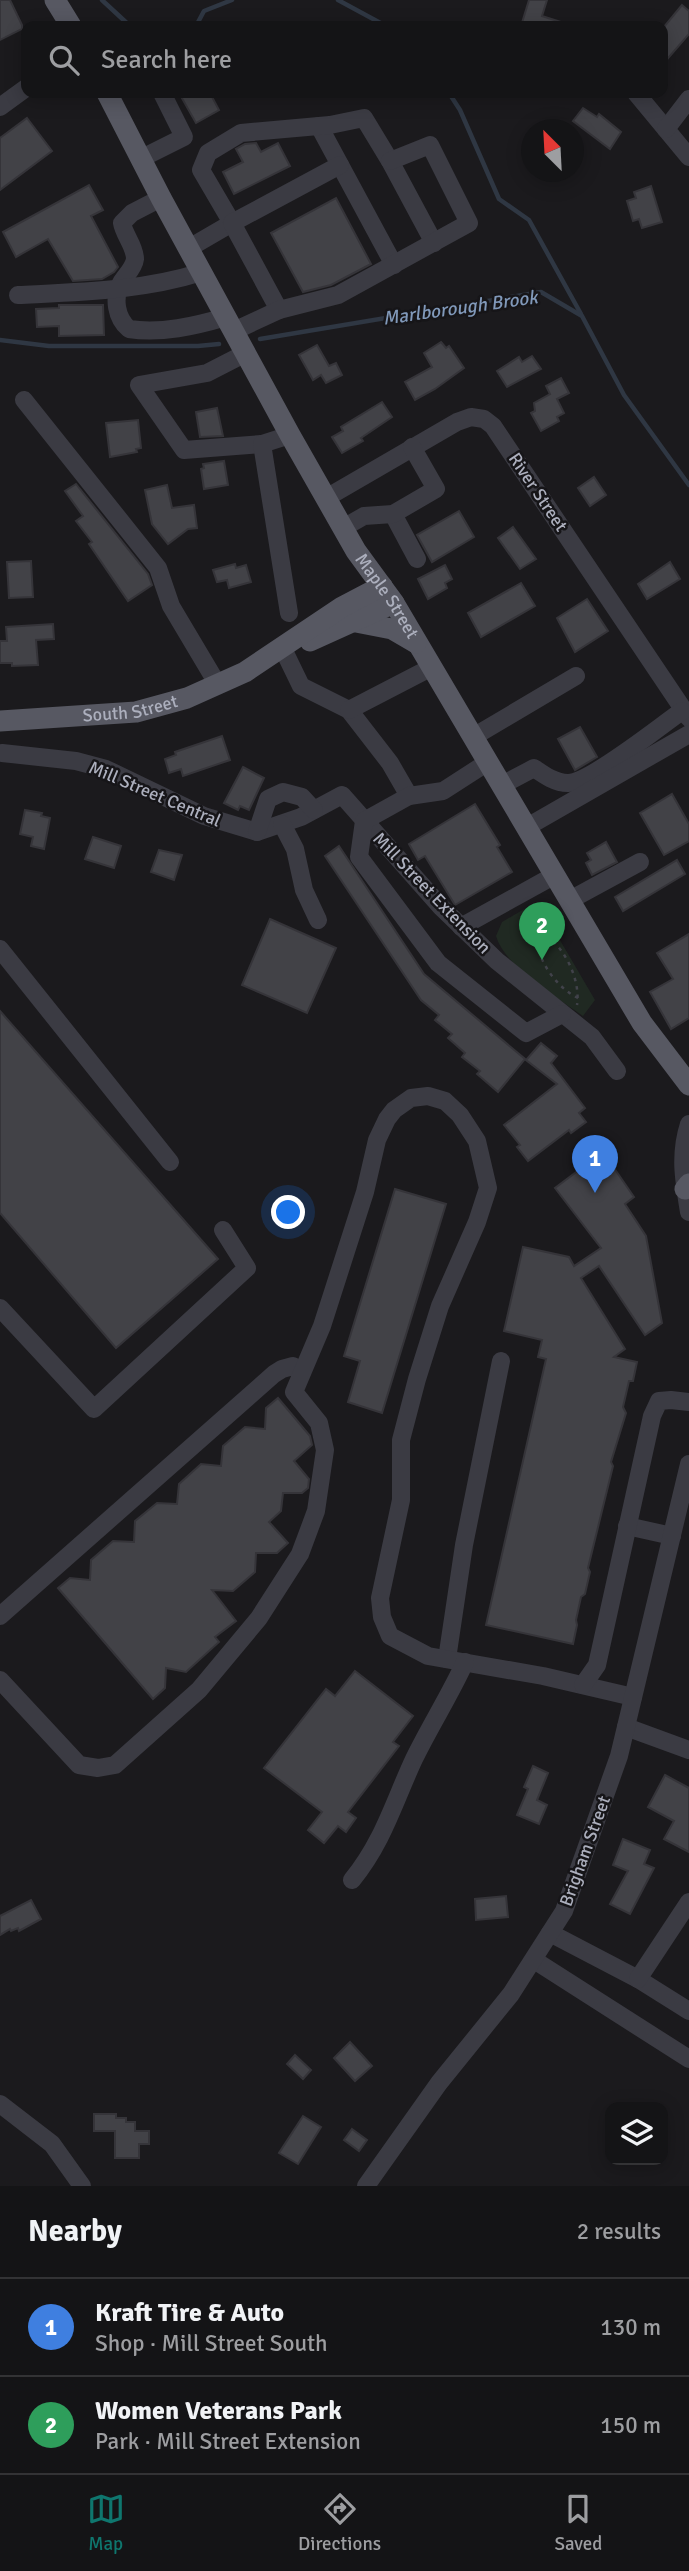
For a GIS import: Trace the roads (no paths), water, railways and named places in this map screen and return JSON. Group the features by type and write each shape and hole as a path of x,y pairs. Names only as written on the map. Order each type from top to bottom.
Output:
{"main road":[{"path":"55,0 68,21"},
{"name":"Maple Street","path":"110,98 161,198 356,551 388,594 419,645 642,1023 689,1085"},
{"path":"356,551 360,564 351,613 392,628 419,645"},
{"name":"South Street","path":"254,667 388,594"},
{"name":"South Street","path":"0,721 136,712 170,704 285,653 351,613"}],"street":[{"path":"0,107 21,92"},
{"path":"142,158 184,137 164,98"},
{"path":"640,98 689,157"},
{"path":"666,129 689,99"},
{"path":"279,310 201,170 208,153 241,133 364,118 433,243"},
{"path":"319,125 394,265"},
{"path":"161,198 132,213 122,223 135,257 134,264 118,290 117,307 120,319 129,329 175,329 230,324 338,295 469,223 430,145 390,161"},
{"path":"189,247 340,165"},
{"path":"18,295 118,290 202,272"},
{"path":"246,353 206,373 139,385 184,450 262,444 290,435"},
{"path":"24,400 158,568 171,606 218,685"},
{"name":"River Street","path":"326,498 443,429 471,417 484,419 494,426 686,715"},
{"path":"262,444 289,613"},
{"path":"343,527 363,516 393,514 436,489 412,447"},
{"path":"393,514 417,559"},
{"path":"285,653 301,686 349,710 390,763 409,796"},
{"path":"349,710 432,667"},
{"path":"473,737 576,676"},
{"path":"502,785 534,768 561,783 576,782 686,715"},
{"path":"527,827 689,734"},
{"name":"Mill Street Central","path":"2,753 76,761 106,769 204,816 257,832"},
{"path":"488,762 443,791 409,796 364,821 359,857 438,963 526,1032 569,1013"},
{"path":"283,792 302,797 314,810 257,832 268,799 283,792"},
{"name":"Mill Street Extension","path":"314,810 342,795 441,907 496,961 569,1013 592,1037 617,1071"},
{"path":"282,824 295,849 304,890 318,920"},
{"path":"570,900 640,862"},
{"path":"461,927 555,875"},
{"path":"0,949 170,1162"},
{"path":"0,1680 79,1765 98,1768 115,1765 199,1690 259,1618 300,1554 316,1511 325,1450 319,1423 294,1392 322,1326 365,1192 377,1140 394,1110 411,1098 428,1096 445,1101 460,1115 477,1141 488,1188 477,1222 440,1306 401,1440 401,1500 380,1598 382,1617 390,1636 428,1656 633,1697"},
{"path":"689,1124 683,1143 682,1167 689,1212"},
{"path":"0,1308 94,1409 247,1268 223,1230"},
{"path":"447,1659 464,1545 501,1361"},
{"path":"0,1616 274,1374 282,1368 293,1366 302,1371"},
{"path":"583,1685 597,1665 656,1409 659,1402 689,1402"},
{"name":"Brigham Street","path":"366,2186 439,2083 511,1994 564,1910 619,1756 689,1464"},
{"path":"627,1526 672,1536"},
{"path":"352,1880 368,1861 383,1833 414,1759 465,1662"},
{"path":"626,1727 689,1750"},
{"path":"638,1979 689,1902"},
{"path":"550,1933 638,1979 689,2011"},
{"path":"534,1960 689,2059"},
{"path":"0,2104 52,2144 82,2186"}],"waterway":[{"path":"102,0 125,21"},
{"path":"199,21 204,11 232,0"},
{"path":"338,0 377,21"},
{"path":"452,98 499,199 529,220 581,314"},
{"name":"Marlborough Brook","path":"260,339 541,292 582,316 624,395 689,485"},
{"name":"Marlborough Brook","path":"0,340 49,346 219,344"}],"place":[{"name":"Women Veterans Park","path":"542,960"},
{"name":"Kraft Tire & Auto","path":"595,1193"}]}
